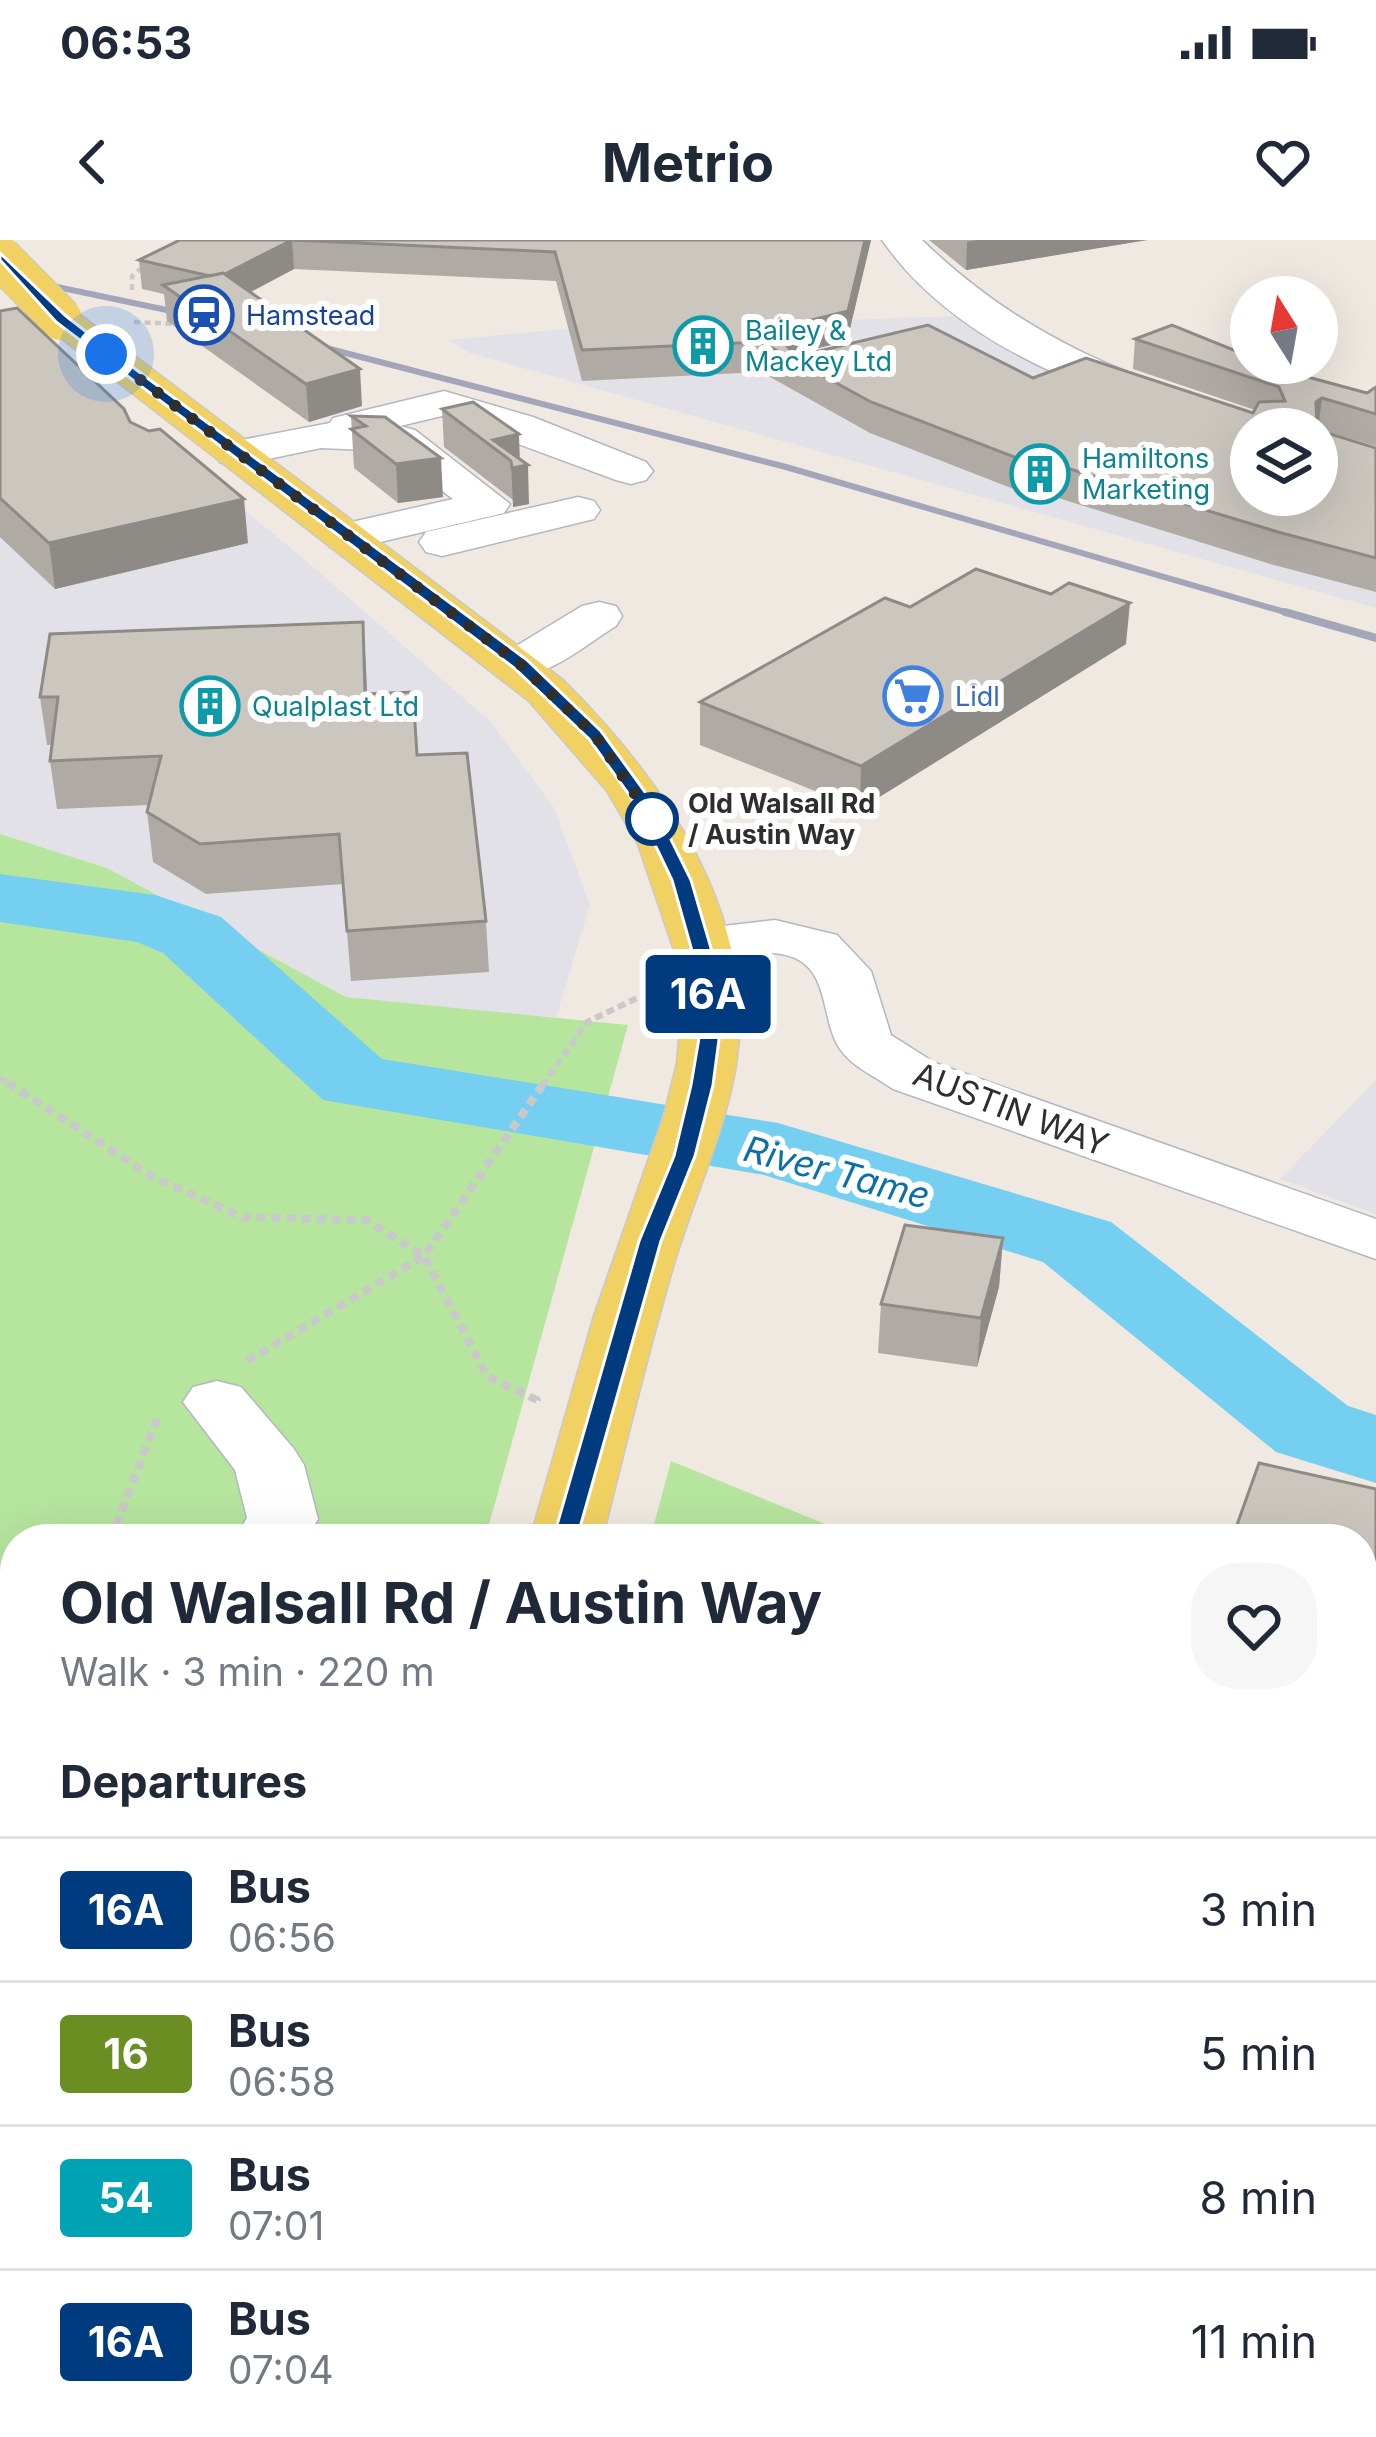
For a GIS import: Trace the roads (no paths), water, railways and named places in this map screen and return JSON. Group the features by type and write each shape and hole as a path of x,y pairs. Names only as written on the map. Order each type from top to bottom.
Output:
{"main road":[{"path":"0,257 61,319 209,447 346,537 520,664 595,735 644,803 681,880 704,954 710,1032 702,1085 685,1156 650,1241 570,1524"}],"street":[{"path":"901,240 964,300 1044,352 1138,395 1230,421"},
{"path":"953,333 998,322"},
{"path":"209,447 338,430 444,403 518,426 631,471"},
{"path":"338,430 400,439 488,504 346,537"},
{"path":"416,521 443,543 578,509"},
{"path":"520,664 599,616"},
{"name":"AUSTIN WAY","path":"704,954 775,938 817,947 843,971 865,1043 914,1076 1376,1240"},
{"path":"206,1393 269,1465 284,1520 281,1524"}],"waterway":[{"name":"River Tame","path":"0,898 155,920 192,935 354,1081 778,1150 1077,1242 1312,1429 1376,1450"}],"railway":[{"path":"0,275 200,317"},
{"path":"299,341 786,467 1295,615"},
{"path":"1285,612 1376,638"}],"place":[{"name":"Hamstead","path":"204,315"},
{"name":"Bailey & Mackey Ltd","path":"703,346"},
{"name":"Hamiltons Marketing","path":"1040,474"},
{"name":"Lidl","path":"913,696"},
{"name":"Qualplast Ltd","path":"210,706"},
{"name":"Old Walsall Rd / Austin Way","path":"652,819"}]}
